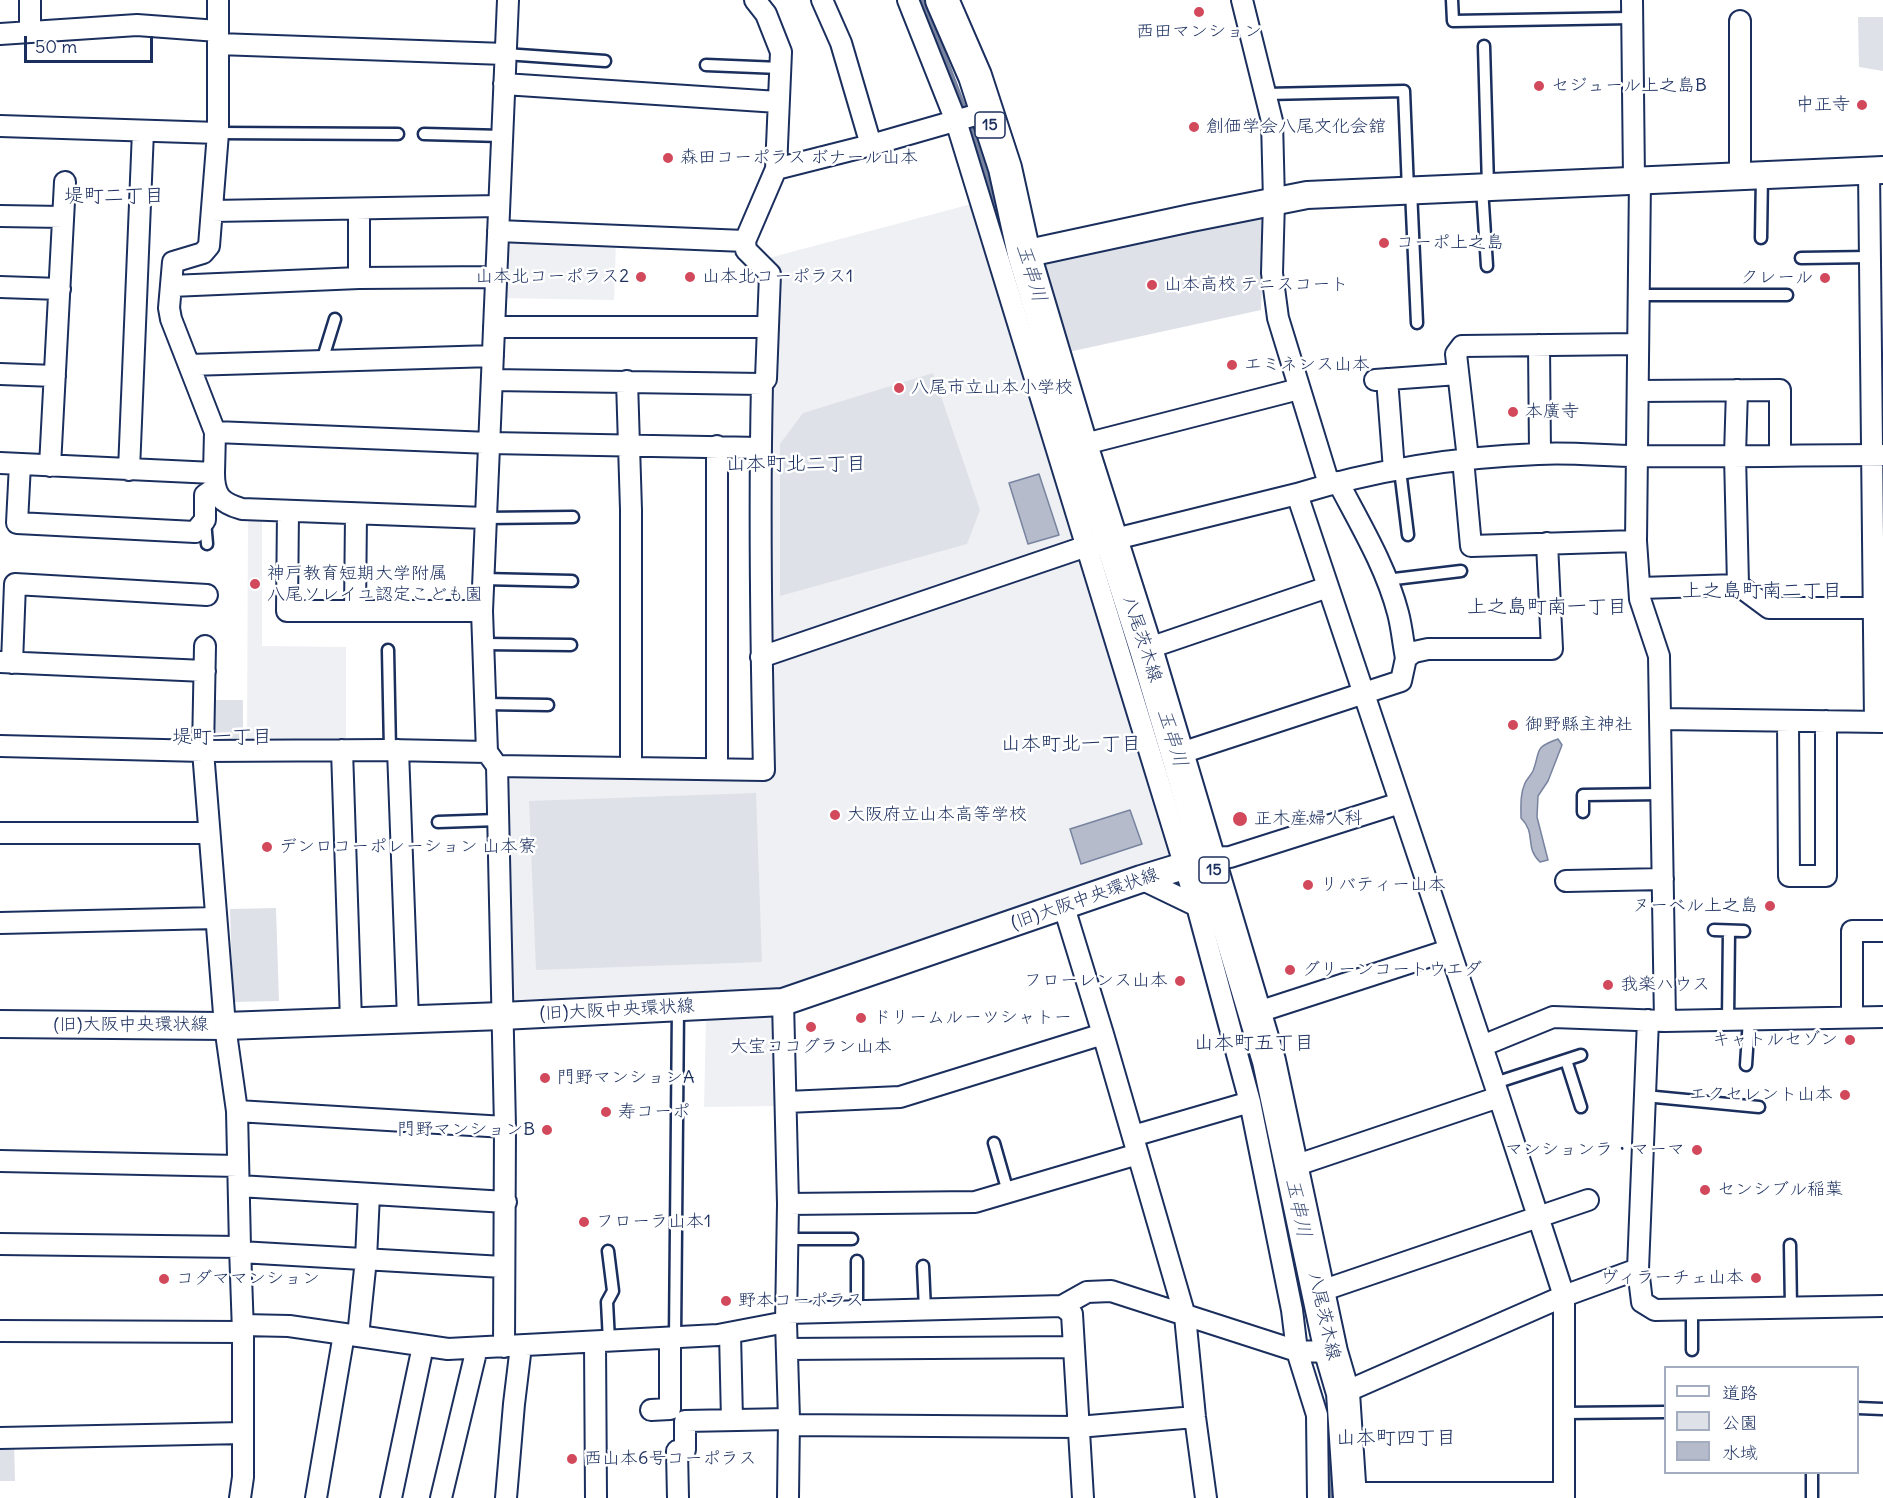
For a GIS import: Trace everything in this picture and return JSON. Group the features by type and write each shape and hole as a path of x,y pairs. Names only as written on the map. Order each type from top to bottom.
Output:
{"main road":[{"name":"八尾茨木線","path":"942,0 975,76 969,117 1005,168 1024,254 1081,445 1099,543 1146,649 1178,754 1198,861 1255,1013 1269,1060 1331,1352 1343,1393 1350,1495"}],"street":[{"path":"30,0 30,32"},
{"path":"218,0 218,133 209,246 203,253 173,262 169,308 171,319 215,432 214,481 217,495 227,504 242,509 485,518"},
{"path":"506,1498 513,1404 512,1346 503,1267 506,1202 498,820 485,704 482,611 508,0"},
{"path":"0,746 203,751 394,750 631,768 764,770 761,657 761,448 762,384 766,379 770,274 746,250 745,241 776,169 781,52 766,14 755,0"},
{"path":"822,0 841,44 871,145"},
{"path":"908,0 969,117 1198,861 1197,906 1250,1102 1292,1310 1297,1351 1317,1415 1318,1498"},
{"path":"1178,754 1401,681 1406,658 1398,612 1386,580 1372,546 1334,483 1299,389 1278,318 1272,273 1274,201 1272,121 1242,0"},
{"path":"1632,9 1639,295 1636,541 1640,599 1659,656 1663,879 1656,1021 1645,1096 1638,1269 1642,1302 1655,1310 1883,1306"},
{"path":"1740,21 1751,175"},
{"path":"0,34 137,25 218,38 505,54"},
{"path":"504,84 778,102"},
{"path":"776,169 969,117"},
{"path":"0,126 218,133"},
{"path":"129,470 143,130"},
{"path":"1024,254 1307,195 1876,170 1870,257 1878,455 1874,608 1879,722 1661,719"},
{"path":"50,466 65,182"},
{"path":"212,212 499,206"},
{"path":"359,209 359,278"},
{"path":"0,216 63,217"},
{"path":"498,231 745,241"},
{"path":"171,286 359,278 496,277"},
{"path":"0,287 60,289"},
{"path":"495,327 768,327"},
{"path":"1636,541 1472,546 1456,354 1462,346 1638,344"},
{"path":"1539,345 1540,453"},
{"path":"189,365 493,356"},
{"path":"0,374 55,376"},
{"path":"1397,470 1381,380 1458,374"},
{"path":"492,380 762,384"},
{"path":"627,381 627,447 631,510 631,768"},
{"path":"1081,445 1299,389"},
{"path":"1737,390 1735,455 1738,585"},
{"path":"1638,391 1780,390 1780,455"},
{"path":"215,432 490,443 761,448"},
{"path":"717,446 717,768"},
{"path":"761,657 1099,543 1334,483 1397,470 1465,459 1540,453 1637,456 1878,455"},
{"path":"0,463 129,470 214,481"},
{"path":"20,464 17,524 195,532 205,520 205,495 214,481"},
{"path":"1297,494 1564,1296 1564,1496 1350,1495"},
{"path":"288,511 287,611 482,611"},
{"path":"356,514 356,611"},
{"path":"1406,658 1414,652 1428,649 1552,649 1547,543"},
{"path":"205,671 6,662 15,584 207,595"},
{"path":"1640,588 1738,585 1768,608 1874,608"},
{"path":"1146,649 1328,587"},
{"path":"206,646 203,751 225,1026 237,1112 243,1328 243,1477 240,1498"},
{"path":"1788,721 1789,876 1826,876 1826,721"},
{"path":"342,750 351,1021"},
{"path":"394,750 408,1019"},
{"path":"1198,861 1230,857 1400,802"},
{"path":"0,833 209,833"},
{"name":"(旧)大阪中央環状線","path":"0,1024 225,1026 502,1016 783,1002 1198,861"},
{"path":"1141,879 1197,906"},
{"path":"1566,881 1663,879"},
{"path":"1064,907 1185,1316 1206,1498"},
{"path":"0,923 216,918"},
{"path":"1852,1017 1852,930 1883,931"},
{"path":"1255,1013 1449,950"},
{"path":"783,1002 787,1102 788,1498"},
{"path":"1482,1046 1553,1017 1656,1021 1883,1017"},
{"path":"787,1102 900,1097 1103,1034"},
{"path":"1291,1167 1497,1090"},
{"path":"788,1204 975,1202 1008,1192 1250,1102"},
{"path":"237,1112 505,1127"},
{"path":"0,1161 238,1176 369,1194 506,1202"},
{"path":"316,1498 366,1259 369,1194"},
{"path":"1318,1292 1588,1200"},
{"path":"0,1244 240,1250 503,1267"},
{"path":"1343,1393 1564,1296 1638,1269"},
{"path":"0,1331 289,1326 448,1349 477,1348 730,1333 786,1317 857,1312 1062,1306 1087,1292 1111,1291 1297,1351 1331,1352"},
{"path":"1062,1306 1072,1314 1083,1498"},
{"path":"730,1333 732,1420"},
{"path":"651,1410 670,1409 672,1338"},
{"path":"596,1498 602,1341"},
{"path":"391,1498 423,1346"},
{"path":"787,1349 1074,1347"},
{"path":"441,1498 477,1348"},
{"path":"678,1498 676,1451 685,1450 685,1420 1078,1427 1195,1416"},
{"path":"0,1438 243,1433"}],"lane":[{"path":"1452,0 1453,21 1632,9"},
{"path":"1484,46 1487,266"},
{"path":"505,54 605,61"},
{"path":"706,65 780,68"},
{"path":"1266,93 1404,91 1417,323"},
{"path":"218,133 398,134"},
{"path":"423,134 502,136"},
{"path":"1751,175 1761,238"},
{"path":"1802,258 1870,257"},
{"path":"1639,295 1787,295"},
{"path":"322,361 336,319"},
{"path":"1397,470 1408,535"},
{"path":"485,518 573,517"},
{"path":"205,520 207,544"},
{"path":"1386,580 1461,571"},
{"path":"483,579 572,581"},
{"path":"483,644 571,645"},
{"path":"388,650 394,750"},
{"path":"485,704 548,705"},
{"path":"1583,812 1583,795 1662,794"},
{"path":"438,822 498,820"},
{"path":"1714,930 1744,931"},
{"path":"1728,1020 1729,931"},
{"path":"672,1338 678,1007"},
{"path":"1746,1065 1749,1019"},
{"path":"1497,1090 1581,1054"},
{"path":"1566,1060 1581,1107"},
{"path":"1645,1096 1759,1107"},
{"path":"994,1143 1008,1192"},
{"path":"788,1239 852,1239"},
{"path":"1790,1245 1791,1308"},
{"path":"602,1341 607,1302 612,1291 608,1251"},
{"path":"857,1261 857,1312"},
{"path":"923,1266 925,1310"},
{"path":"1692,1310 1692,1350"},
{"path":"1859,1408 1883,1409"},
{"path":"1564,1413 1664,1412"},
{"path":"1812,1474 1812,1498"}],"shaded area":[{"name":"八尾市立山本小学校","path":"975,203 1075,538 1074,542 765,647 765,259"},
{"path":"512,239 616,242 614,300 502,298 504,245"},
{"name":"神戸教育短期大学附属 八尾ソレイユ認定こども園","path":"248,521 262,521 262,646 346,647 346,745 247,744"},
{"name":"大阪府立山本高等学校","path":"1074,555 1081,559 1177,854 777,990 515,1000 509,994 505,774 770,776 768,658"},
{"path":"772,1016 778,1106 704,1107 706,1019"}],"green space":[{"path":"1858,17 1883,17 1883,71 1859,67"},
{"name":"山本高校 テニスコート","path":"1265,213 1261,310 1064,353 1035,261"},
{"path":"933,373 980,510 967,544 780,596 780,444 803,413"},
{"path":"212,700 243,700 243,746 220,746 212,740"},
{"path":"756,793 762,962 536,970 529,801"},
{"path":"276,908 279,1001 233,1002 230,909"},
{"path":"0,1441 14,1441 15,1481 0,1481"}],"water":[{"path":"1039,474 1059,535 1028,544 1009,483"},
{"path":"1558,739 1562,745 1548,781 1538,796 1537,817 1548,860 1540,862 1533,851 1526,824 1521,818 1523,787 1533,771 1539,750"},
{"path":"1130,810 1142,844 1081,864 1070,829"}],"waterway":[{"name":"玉串川","path":"923,0 974,134 1006,243"},
{"name":"玉串川","path":"1237,1010 1258,1090 1288,1235 1302,1290"},
{"name":"玉串川","path":"1331,1440 1331,1498"}],"place":[{"name":"西田マンション","path":"1199,12"},
{"name":"セジュール上之島B","path":"1539,86"},
{"name":"中正寺","path":"1862,105"},
{"name":"創価学会八尾文化会舘","path":"1194,127"},
{"name":"森田コーポラス ボナール山本","path":"668,158"},
{"name":"コーポ上之島","path":"1384,243"},
{"name":"山本北コーポラス2","path":"641,277"},
{"name":"山本北コーポラス1","path":"690,277"},
{"name":"クレール","path":"1825,278"},
{"name":"山本高校 テニスコート","path":"1152,285"},
{"name":"エミネンス山本","path":"1232,365"},
{"name":"八尾市立山本小学校","path":"899,388"},
{"name":"本廣寺","path":"1513,412"},
{"name":"神戸教育短期大学附属 八尾ソレイユ認定こども園","path":"255,584"},
{"name":"御野縣主神社","path":"1513,725"},
{"name":"大阪府立山本高等学校","path":"835,815"},
{"name":"正木産婦人科","path":"1240,819"},
{"name":"デンロコーポレーション 山本寮","path":"267,847"},
{"name":"リバティー山本","path":"1308,885"},
{"name":"ヌーベル上之島","path":"1770,906"},
{"name":"グリーンコートウエダ","path":"1290,970"},
{"name":"フローレンス山本","path":"1180,981"},
{"name":"我楽ハウス","path":"1608,985"},
{"name":"ドリームルーツシャトー","path":"861,1018"},
{"name":"大宝ココグラン山本","path":"811,1027"},
{"name":"キャトルセゾン","path":"1850,1040"},
{"name":"門野マンションA","path":"545,1078"},
{"name":"エクセレント山本","path":"1845,1095"},
{"name":"寿コーポ","path":"606,1112"},
{"name":"門野マンションB","path":"547,1130"},
{"name":"マンションラ・マーマ","path":"1697,1150"},
{"name":"センシブル稲葉","path":"1705,1190"},
{"name":"フローラ山本1","path":"584,1222"},
{"name":"ヴィラーチェ山本","path":"1756,1278"},
{"name":"コダママンション","path":"164,1279"},
{"name":"野本コーポラス","path":"726,1301"},
{"name":"西山本6号コーポラス","path":"572,1459"}],"district":[{"name":"堤町二丁目","path":"114,196"},
{"name":"山本町北二丁目","path":"796,464"},
{"name":"上之島町南二丁目","path":"1762,591"},
{"name":"上之島町南一丁目","path":"1547,607"},
{"name":"堤町一丁目","path":"222,737"},
{"name":"山本町北一丁目","path":"1071,744"},
{"name":"山本町五丁目","path":"1254,1043"},
{"name":"山本町四丁目","path":"1396,1438"}]}
